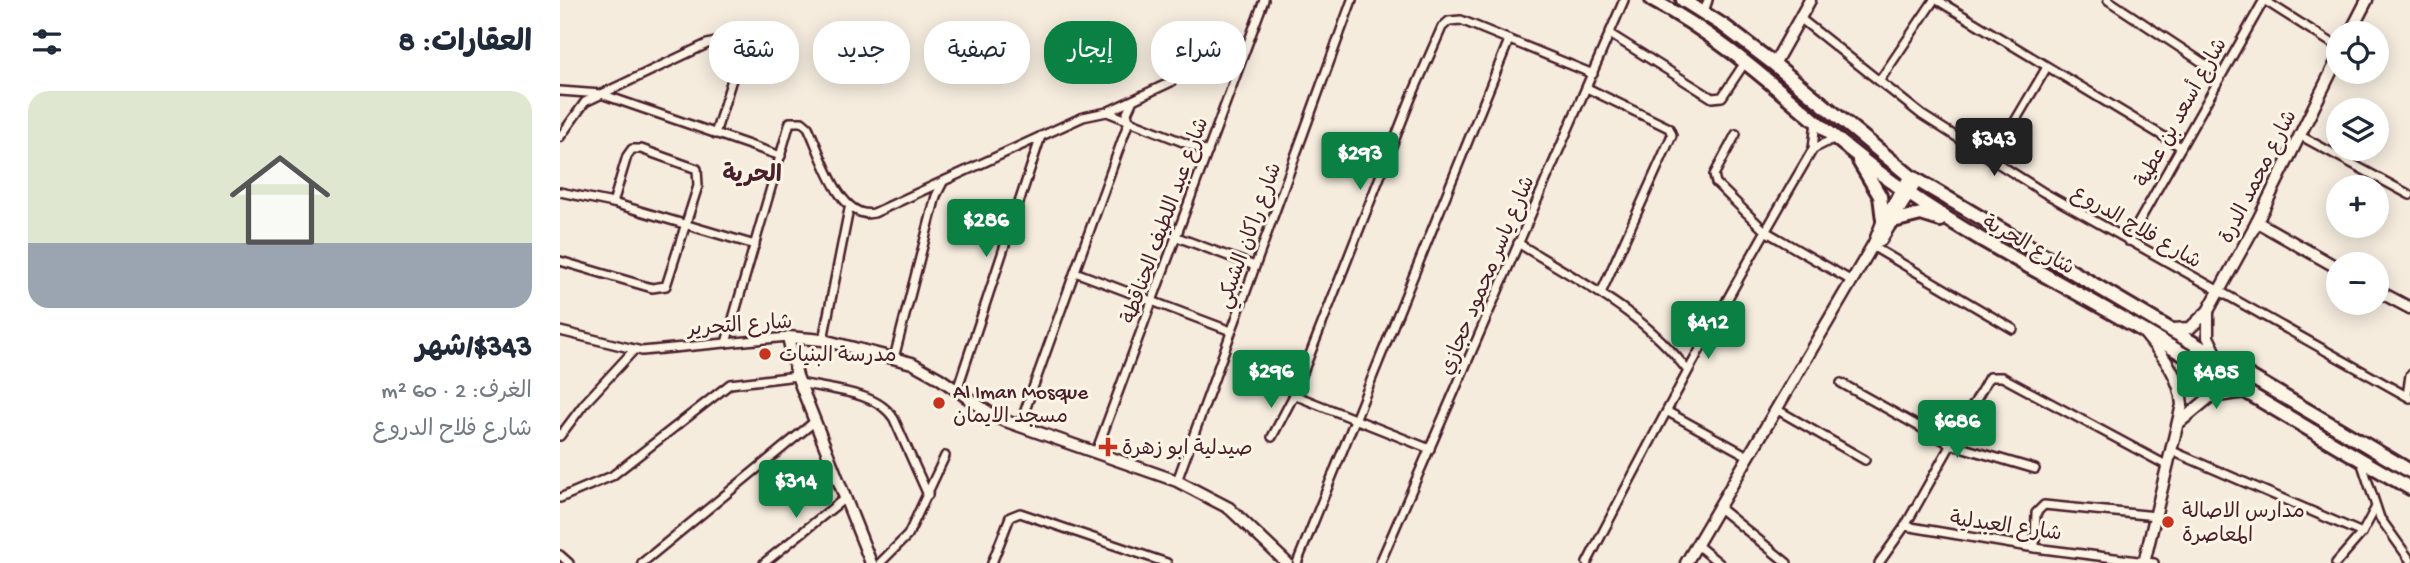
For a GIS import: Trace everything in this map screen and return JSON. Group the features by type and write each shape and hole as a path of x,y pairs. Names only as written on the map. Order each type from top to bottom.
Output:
{"highway":[{"name":"شارع الحرية","path":"1652,0 1694,24 1746,61 1851,150 1957,226 2141,329 2410,488"},
{"name":"شارع الحرية","path":"1684,0 1706,6 1914,178 2410,471"},
{"path":"1851,150 1881,196 1888,220 1921,214 1957,226"}],"street":[{"name":"شارع عبد اللطيف الحناقطة","path":"1096,452 1264,0"},
{"name":"شارع راكان الشبكي","path":"1177,481 1352,0"},
{"name":"شارع ياسر محمود حجازي","path":"1380,563 1624,0"},
{"path":"1774,64 1810,0"},
{"path":"1880,80 1936,0 2181,147"},
{"path":"2108,0 2220,74"},
{"path":"2264,0 2326,39"},
{"name":"شارع أسعد بن عطية","path":"2128,241 2264,0"},
{"path":"2356,21 2367,0"},
{"name":"شارع فلاح الدروع","path":"1801,19 1922,115 1992,160 2128,241 2408,397"},
{"path":"1272,437 1294,395 1411,98 1442,27 1448,21 1461,20 1592,74"},
{"path":"1610,34 1712,98 1722,97 1746,61"},
{"path":"560,137 585,102 716,41 729,39 738,46 738,60 715,134"},
{"path":"1297,563 1509,40"},
{"path":"1992,160 2047,67"},
{"name":"شارع محمد الدرة","path":"2168,328 2180,331 2190,328 2208,311 2257,222 2326,82"},
{"path":"726,343 790,122 805,124 849,209 859,214 874,214 1083,117 1107,112 1167,84"},
{"path":"1587,88 1669,128 1672,135 1601,293"},
{"path":"560,91 601,94 781,156"},
{"path":"1019,428 1129,121 1128,113 1132,102"},
{"path":"1107,112 1208,152"},
{"path":"1587,563 1668,412 1687,370 1813,149 1816,120"},
{"path":"1736,134 1713,179 1765,232 1850,279"},
{"path":"2299,135 2410,195"},
{"path":"957,390 1041,136"},
{"path":"1813,149 1837,137"},
{"path":"560,261 663,288 667,284 698,186 697,169 641,149 632,149 627,156 613,203"},
{"path":"1686,563 1850,279 1914,178"},
{"path":"894,358 936,196 943,182"},
{"path":"560,192 613,203 755,245"},
{"path":"823,341 849,209"},
{"path":"2257,222 2326,261"},
{"path":"1177,237 1255,266"},
{"path":"1518,243 1601,293 1654,333 1687,370"},
{"path":"1873,244 2013,329"},
{"path":"1075,272 1231,331"},
{"path":"2389,297 2410,308"},
{"path":"2208,311 2208,337 2219,358"},
{"path":"2141,329 2166,361 2181,388 2180,422 2156,516 2148,563"},
{"name":"شارع التحرير","path":"560,331 634,350 788,337 823,341 894,358 927,370 985,412 1019,428 1177,481 1229,508 1287,563"},
{"path":"788,337 798,380 871,563"},
{"path":"560,436 584,404 634,350"},
{"path":"1879,563 1905,526 1984,383 1995,375 2168,466"},
{"path":"2408,397 2410,375"},
{"path":"560,498 611,476 730,384 798,380 869,399 886,408 894,419 928,495"},
{"path":"1841,383 1950,444 2035,469"},
{"path":"2180,422 2210,397 2246,392"},
{"path":"1294,395 1430,449"},
{"path":"1776,409 1865,460"},
{"path":"1668,412 1748,456"},
{"path":"642,563 814,422"},
{"path":"2172,451 2362,533"},
{"path":"880,563 908,535 945,456"},
{"path":"2361,460 2376,507 2386,528 2410,559"},
{"path":"764,563 845,498"},
{"path":"2035,548 2036,513 2044,505 2156,516"},
{"path":"1718,507 1787,563"},
{"path":"2336,563 2362,533 2376,507"},
{"path":"992,563 1010,517 1020,513 1167,563"},
{"name":"شارع العبدلية","path":"1905,526 2035,548 2148,563"},
{"path":"1696,545 1719,563"},
{"path":"560,555 569,563"}],"place":[{"name":"مدرسة البنيات","path":"765,354"},
{"name":"Al Iman Mosque مسجد الايمان","path":"939,403"},
{"name":"صيدلية ابو زهرة","path":"1108,447"},
{"name":"مدارس الاصالة المعاصرة","path":"2168,522"}],"district":[{"name":"الحرية","path":"752,173"}]}
